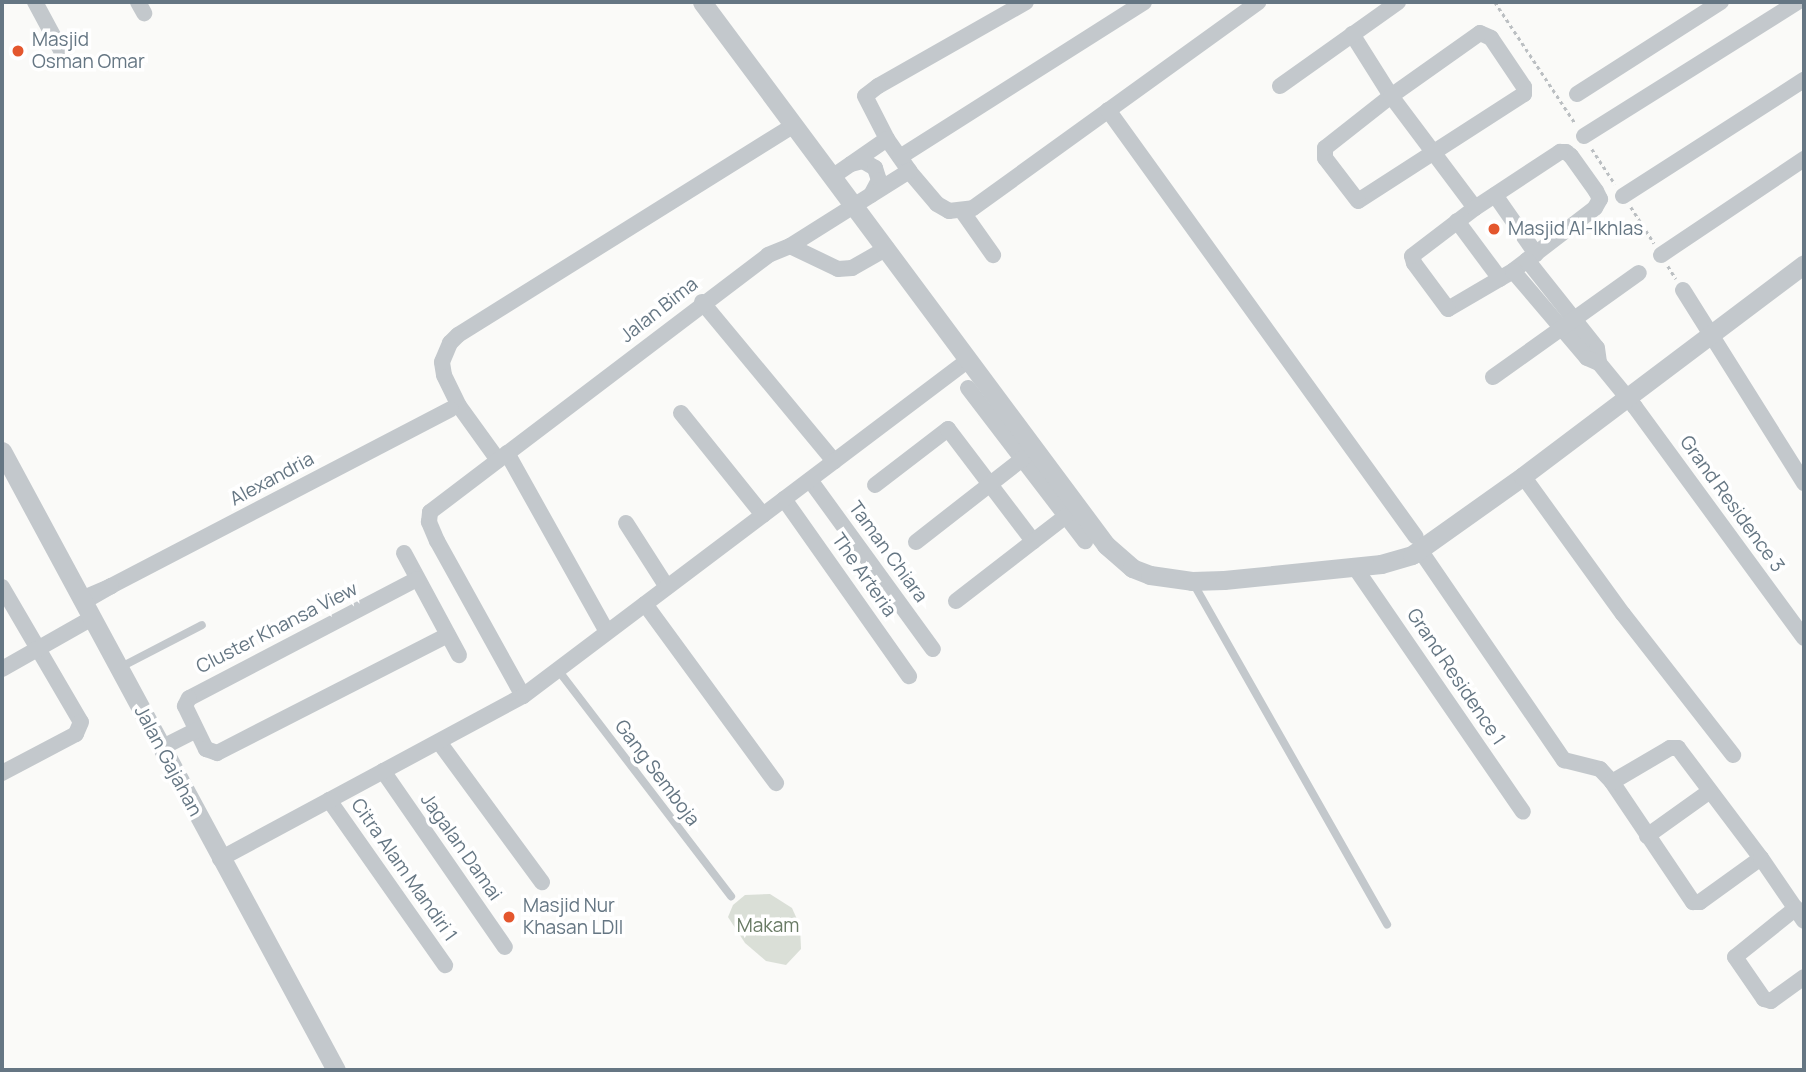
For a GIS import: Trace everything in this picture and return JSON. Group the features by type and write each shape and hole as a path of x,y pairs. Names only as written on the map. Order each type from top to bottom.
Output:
{"street":[{"path":"35,2 63,54"},
{"path":"702,2 832,177 862,201 887,248 967,361 1029,454 1066,516 1085,541"},
{"path":"1026,2 865,96 887,139 905,164 937,204 948,211 973,208 1259,2"},
{"name":"Jalan Bima","path":"523,696 429,522 430,512 437,504 702,302 768,255 790,246 862,201 905,164 1144,2"},
{"path":"1280,86 1398,2"},
{"path":"1577,94 1721,2"},
{"path":"1584,136 1798,2"},
{"path":"1480,33 1491,38 1524,87 1524,94 1362,201 1356,199 1325,158 1325,148 1391,96 1480,33"},
{"path":"1352,34 1391,96 1475,208"},
{"path":"1623,196 1804,80"},
{"path":"1108,110 1418,543 1564,760 1600,769 1612,782 1696,903 1761,858"},
{"path":"607,632 503,456 459,406 444,375 442,362 450,343 512,301 793,126"},
{"path":"832,177 887,139"},
{"path":"1566,152 1600,200 1595,208 1532,257 1454,308 1448,309 1412,256 1495,195 1566,152"},
{"path":"1661,255 1804,159"},
{"path":"850,163 863,161 874,168 878,186 862,201"},
{"path":"1495,195 1532,257 1567,325"},
{"path":"962,211 993,255"},
{"path":"1457,221 1506,275 1567,325"},
{"path":"790,246 838,269 852,268 887,248"},
{"path":"968,388 1118,557 1150,575 1192,582 1381,564 1523,476 1804,264"},
{"path":"1493,377 1639,273"},
{"path":"1683,290 1804,483"},
{"path":"702,302 834,461"},
{"name":"Grand Residence 3","path":"1567,325 1587,358 1599,363 1626,396 1804,638"},
{"path":"220,859 523,696 967,361"},
{"name":"Alexandria","path":"2,669 39,648 111,586 451,409"},
{"path":"681,414 763,515"},
{"path":"875,485 948,429 1033,541"},
{"name":"Jalan Gajahan","path":"2,451 336,1070"},
{"path":"916,542 1029,454"},
{"path":"1523,476 1623,614 1733,755"},
{"name":"Taman Chiara","path":"810,480 933,649"},
{"name":"The Arteria","path":"784,499 909,676"},
{"path":"956,601 1066,516"},
{"path":"626,523 667,587"},
{"path":"404,553 459,655"},
{"name":"Grand Residence 1","path":"1354,566 1522,812"},
{"name":"Cluster Khansa View","path":"196,730 185,706 188,698 418,579"},
{"path":"2,587 81,722 81,728 76,734 2,773"},
{"path":"645,604 776,783"},
{"path":"161,748 196,730 206,749 217,753 448,635"},
{"path":"439,742 542,882"},
{"path":"1612,782 1675,747 1761,858 1800,915 1735,957 1764,999 1771,1001 1804,977"},
{"name":"Jagalan Damai","path":"383,771 505,947"},
{"path":"1647,836 1710,791"},
{"name":"Citra Alam Mandiri 1","path":"329,800 445,965"}],"lane":[{"path":"1192,582 1387,924"},
{"path":"118,668 202,625"},
{"name":"Gang Semboja","path":"558,670 731,896"}],"green space":[{"name":"Makam","path":"770,894 792,908 800,926 801,949 786,965 766,961 745,943 728,917 733,905 745,895"}],"place":[{"name":"Masjid Osman Omar","path":"18,51"},
{"name":"Masjid Al-Ikhlas","path":"1494,229"},
{"name":"Masjid Nur Khasan LDII","path":"509,917"}]}
